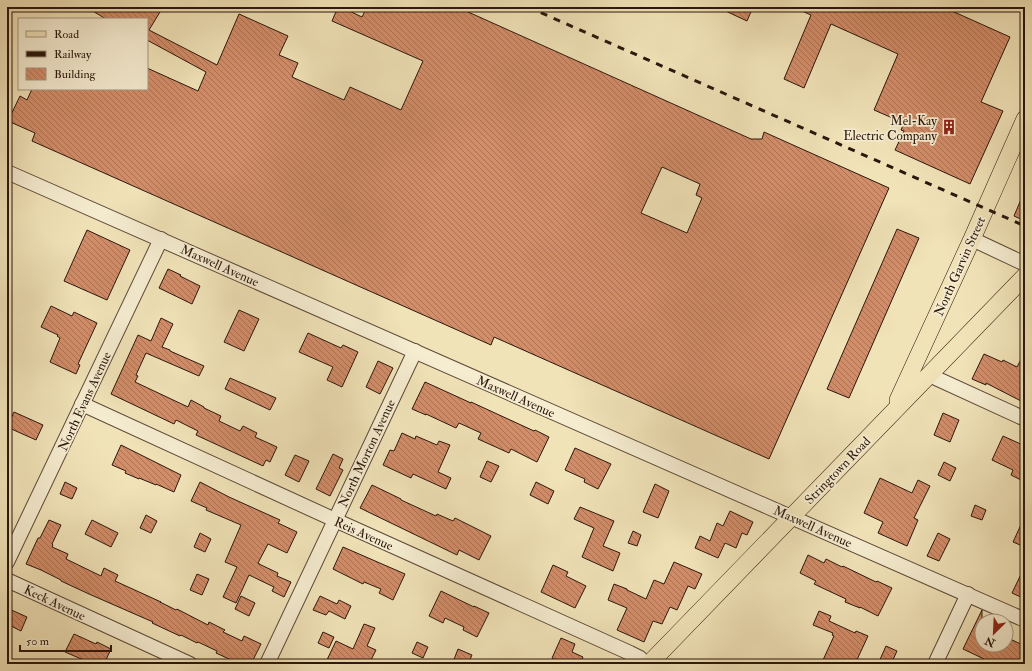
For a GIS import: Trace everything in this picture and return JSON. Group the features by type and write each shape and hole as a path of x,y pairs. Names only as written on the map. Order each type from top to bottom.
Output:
{"main road":[{"name":"North Garvin Street","path":"893,412 1025,119"},
{"name":"Stringtown Road","path":"652,662 791,516 1025,276"}],"street":[{"name":"Maxwell Avenue","path":"7,172 1025,620"},
{"name":"North Evans Avenue","path":"7,562 161,239"},
{"path":"972,239 1025,264"},
{"name":"North Morton Avenue","path":"267,664 415,351"},
{"path":"929,376 1025,419"},
{"name":"Reis Avenue","path":"82,404 335,520 640,658 652,662"},
{"name":"Keck Avenue","path":"7,580 190,664"},
{"path":"934,664 968,594"}],"building":[{"path":"86,7 163,7 149,30 217,65 239,14 288,36 279,55 298,63 292,77 344,100 350,87 401,110 423,61 332,21 338,7 362,17 367,7 457,7 751,139 762,139 764,132 889,188 769,459 494,337 491,345 32,141 35,133 8,121 20,96 27,100 32,90 148,90 148,68 198,91 206,72 148,41 148,18 104,18","holes":["662,167 700,184 696,195 702,198 687,233 641,213"]},
{"path":"717,7 753,7 747,21"},
{"path":"793,7 943,7 1010,37 981,102 1003,111 970,184 895,150 904,131 901,130 904,123 874,110 898,54 831,24 804,88 784,79 811,15"},
{"path":"1025,190 1025,221 1014,216"},
{"path":"897,229 919,238 849,398 827,389"},
{"path":"87,230 130,250 107,300 64,281"},
{"path":"168,269 200,286 192,304 159,288"},
{"path":"51,306 72,316 74,312 97,323 78,364 80,365 76,374 50,362 60,338 57,336 58,335 41,327"},
{"path":"239,310 259,319 244,351 224,342"},
{"path":"161,318 173,324 162,347 204,366 199,376 146,353 136,375 138,376 135,382 188,407 191,400 221,416 219,421 240,431 243,426 257,433 255,437 277,447 270,462 266,460 263,466 196,435 198,431 176,420 174,424 111,394 138,335 151,341"},
{"path":"308,333 341,348 343,345 358,352 342,387 327,380 333,367 299,352"},
{"path":"1025,352 1025,393 1021,401 986,383 986,385 972,379 984,354 1002,362 1003,360 1017,367"},
{"path":"378,361 393,368 380,394 366,387"},
{"path":"230,378 276,398 270,410 225,389"},
{"path":"425,382 549,437 537,462 511,449 509,453 478,439 481,433 459,423 456,428 412,409"},
{"path":"14,412 43,425 36,440 7,427"},
{"path":"943,413 959,420 950,442 934,435"},
{"path":"402,433 415,439 416,436 437,445 439,441 450,445 438,472 451,478 446,489 413,474 411,478 383,465 390,450 394,451"},
{"path":"1003,436 1025,446 1025,482 1011,475 1013,470 992,460"},
{"path":"121,445 181,475 174,492 125,473 126,471 112,465"},
{"path":"575,448 611,464 598,489 584,482 585,479 565,470"},
{"path":"333,454 343,459 339,468 343,470 330,496 316,489"},
{"path":"295,455 309,461 299,482 285,475"},
{"path":"487,461 499,466 491,482 480,477"},
{"path":"944,462 956,468 950,481 938,475"},
{"path":"880,478 912,493 918,480 930,486 914,518 918,520 907,546 878,533 883,522 864,513"},
{"path":"65,482 77,488 72,499 60,494"},
{"path":"200,482 280,520 278,523 297,532 287,553 268,544 258,563 278,573 277,576 291,582 284,597 272,591 274,587 249,575 236,603 223,597 237,567 225,562 241,525 206,510 207,508 191,501"},
{"path":"536,482 554,491 548,504 530,495"},
{"path":"655,484 669,491 658,518 643,512"},
{"path":"372,485 436,516 437,514 453,521 455,518 491,536 479,560 459,550 457,555 360,508"},
{"path":"975,505 986,510 982,520 971,516"},
{"path":"580,507 614,521 603,546 620,553 613,571 582,557 594,528 574,519"},
{"path":"730,511 753,522 747,535 742,533 736,548 725,543 718,558 695,548 700,536 710,541 717,523 723,526"},
{"path":"146,515 157,521 151,533 140,528"},
{"path":"1025,516 1025,547 1013,542"},
{"path":"49,520 61,525 52,547 68,554 66,559 101,576 104,568 118,575 115,581 176,610 177,609 208,625 209,622 225,630 223,632 242,641 244,636 261,644 251,664 240,664 216,653 217,651 198,642 197,643 181,635 180,636 152,623 153,622 26,564 38,538 40,538"},
{"path":"92,520 118,533 111,547 85,534"},
{"path":"633,531 641,535 637,546 628,543"},
{"path":"200,533 211,539 205,552 194,547"},
{"path":"938,533 950,539 939,561 927,556"},
{"path":"343,547 405,574 393,600 379,593 381,589 364,582 363,584 333,569"},
{"path":"808,555 824,563 826,559 892,588 878,616 860,607 845,602 846,599 814,584 816,581 800,573"},
{"path":"674,562 702,574 695,589 688,586 677,610 670,607 662,624 653,621 644,642 617,630 627,608 608,600 614,584 646,599 654,580 664,584"},
{"path":"553,565 568,572 566,576 586,586 575,608 541,592"},
{"path":"1025,566 1025,599 1012,593"},
{"path":"197,574 209,579 202,595 190,590"},
{"path":"441,591 489,613 477,637 463,630 464,627 445,618 443,623 429,616"},
{"path":"241,596 255,603 249,616 235,609"},
{"path":"320,596 337,604 339,600 351,606 345,619 329,611 326,615 313,610"},
{"path":"7,608 27,617 21,631 7,624"},
{"path":"819,611 831,616 829,621 855,633 856,631 868,636 855,664 831,664 823,660 834,636 832,635 833,633 813,625"},
{"path":"364,624 375,628 367,646 376,650 369,664 325,664 336,641 353,649"},
{"path":"974,626 974,653 1014,653 1014,641 1025,646 1025,664 982,664 984,659 963,649"},
{"path":"323,632 334,637 329,648 318,643"},
{"path":"74,634 96,644 97,642 111,649 104,664 93,664 65,652"},
{"path":"561,638 575,644 572,652 583,657 580,664 565,664 552,658"},
{"path":"417,642 428,647 423,658 412,653"},
{"path":"886,646 897,651 891,664 878,664"},
{"path":"458,649 472,655 468,664 453,662"}],"railway":[{"path":"528,7 1025,226"}],"place":[{"name":"Mel-Kay Electric Company","path":"949,127"}]}
